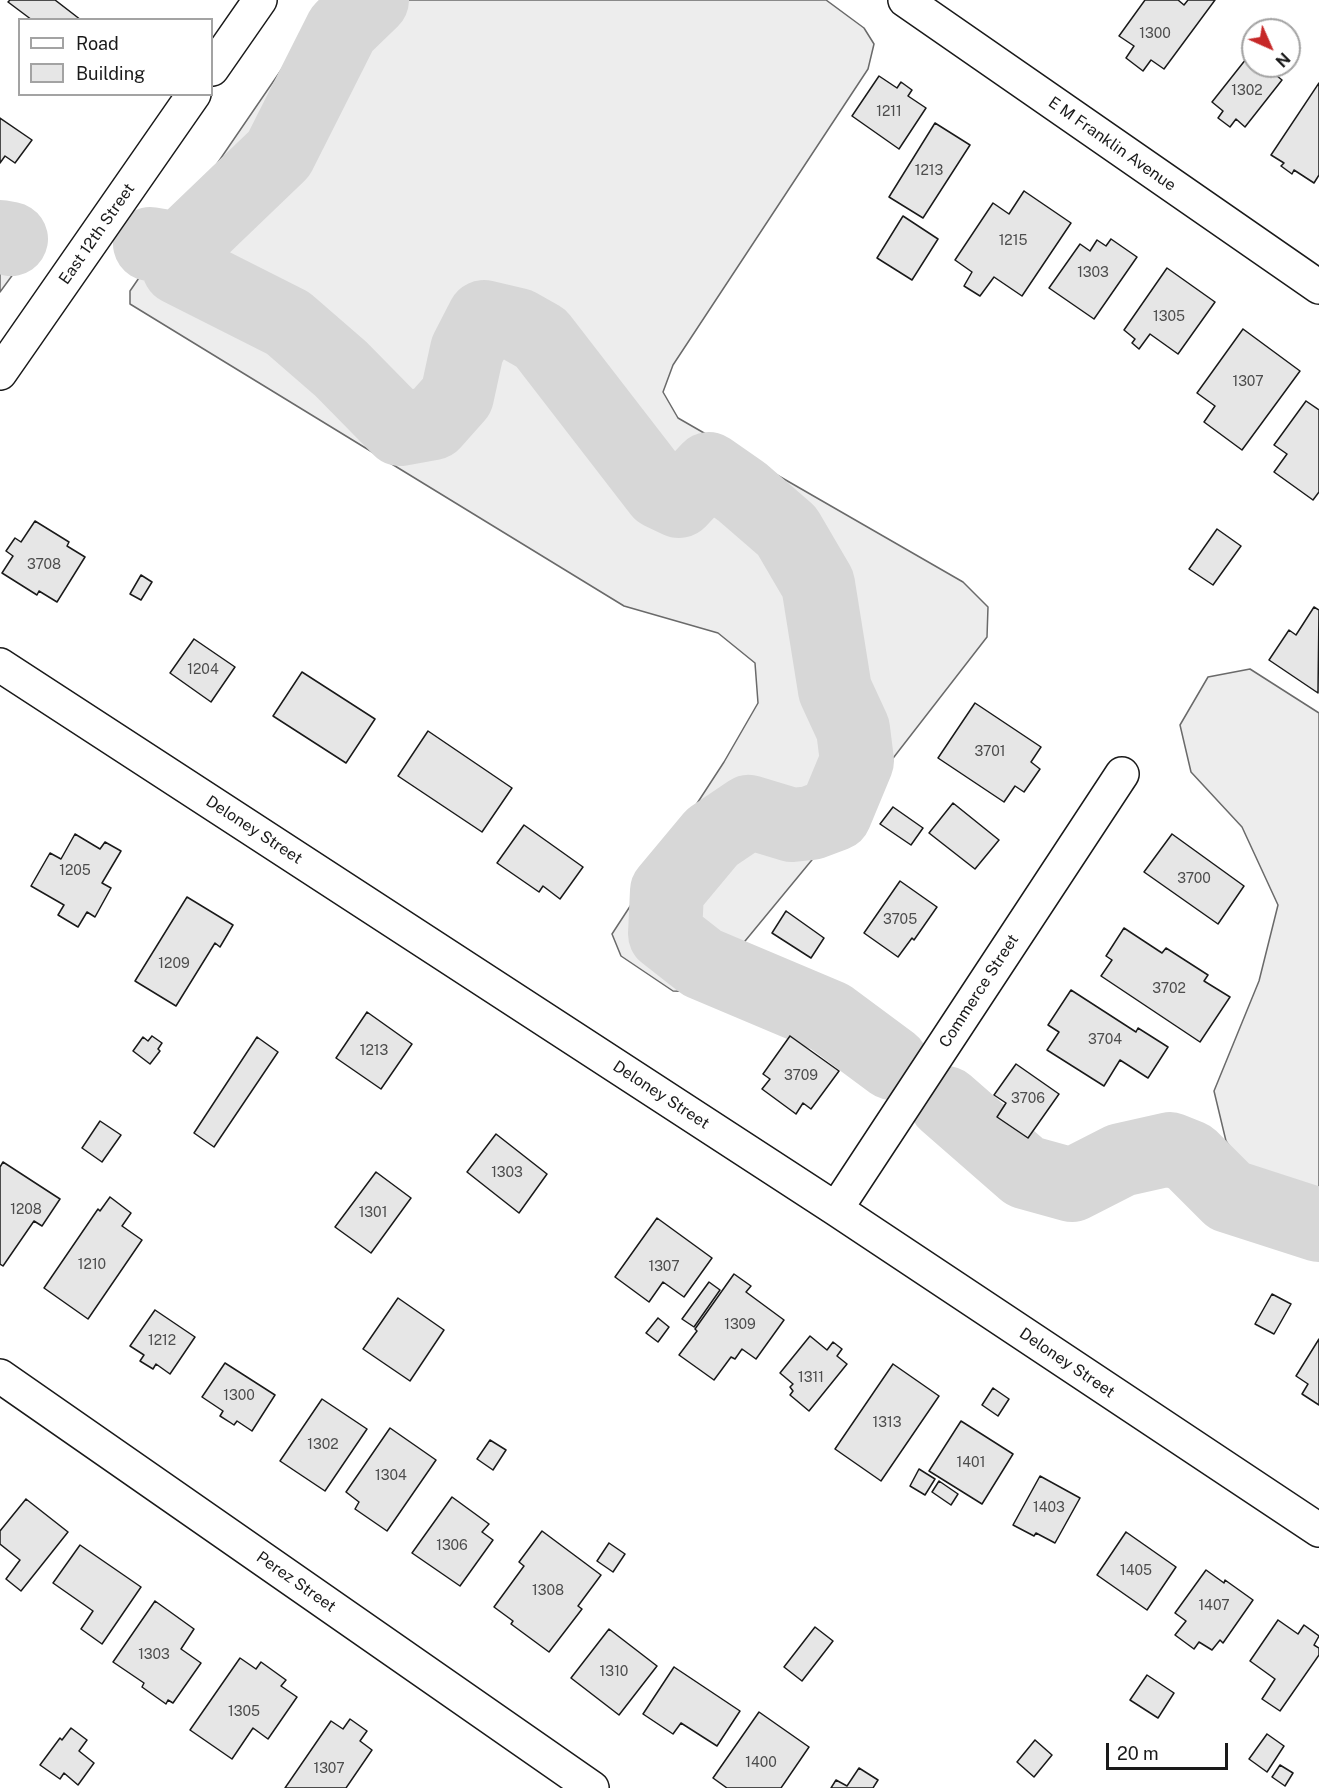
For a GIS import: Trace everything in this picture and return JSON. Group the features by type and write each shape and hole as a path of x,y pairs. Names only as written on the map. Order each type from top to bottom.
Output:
{"street":[{"path":"213,68 260,0"},
{"name":"E M Franklin Avenue","path":"905,0 1319,287"},
{"name":"East 12th Street","path":"0,373 193,96"},
{"name":"Deloney Street","path":"0,665 836,1209 1319,1530"},
{"name":"Commerce Street","path":"836,1209 1122,774"},
{"name":"Perez Street","path":"0,1376 592,1788"}],"shaded area":[{"path":"329,0 826,0 864,28 874,44 868,69 673,365 663,392 678,418 963,582 988,607 987,637 849,815 703,992 673,991 621,956 612,934 724,762 758,703 755,663 718,633 624,606 130,304 130,291"},
{"path":"0,244 22,262 0,292"},
{"path":"1250,669 1319,713 1319,1227 1259,1190 1226,1141 1214,1091 1259,981 1278,905 1242,827 1191,772 1180,725 1208,677"}],"building":[{"path":"10,0 55,0 78,18 29,18 8,2"},
{"path":"1145,0 1178,0 1184,5 1188,0 1215,0 1164,69 1151,60 1143,71 1126,58 1134,46 1119,36"},
{"path":"1241,65 1241,78 1280,78 1282,80 1245,127 1236,119 1230,127 1218,118 1223,111 1212,102"},
{"path":"879,76 897,88 901,82 912,90 908,96 926,108 899,149 852,116"},
{"path":"1319,83 1319,175 1314,183 1294,170 1292,174 1281,166 1284,163 1271,155"},
{"path":"0,118 32,140 15,163 5,156 0,163"},
{"path":"935,123 970,145 923,218 889,197"},
{"path":"1024,191 1071,223 1022,296 994,277 980,296 964,286 972,272 955,260 993,203 1009,214"},
{"path":"903,216 938,239 912,280 877,258"},
{"path":"1111,239 1137,257 1094,319 1049,288 1080,244 1090,251 1097,240 1106,246"},
{"path":"1167,268 1215,302 1178,354 1150,334 1139,349 1132,343 1135,339 1124,330"},
{"path":"1243,329 1300,371 1242,450 1204,422 1215,406 1197,393"},
{"path":"1306,401 1319,410 1319,492 1313,500 1274,472 1287,454 1274,445"},
{"path":"35,521 69,542 67,546 85,557 57,602 39,591 37,595 2,573 13,556 6,551 15,538 21,542"},
{"path":"1217,529 1241,546 1213,585 1189,569"},
{"path":"141,575 152,582 141,600 130,594"},
{"path":"1314,607 1319,610 1318,693 1269,660 1289,630 1296,635"},
{"path":"194,639 235,667 211,702 170,673"},
{"path":"302,672 375,719 346,763 273,716"},
{"path":"975,703 1041,747 1031,762 1040,769 1024,792 1015,786 1004,802 938,758"},
{"path":"428,731 512,788 482,832 398,776"},
{"path":"953,803 999,840 975,869 929,833"},
{"path":"893,807 923,828 911,845 880,824"},
{"path":"524,825 583,867 560,899 543,886 539,892 497,863"},
{"path":"75,834 100,849 105,842 121,851 102,883 111,888 95,917 87,912 78,927 58,915 64,905 31,886 50,853 61,859"},
{"path":"1172,834 1244,886 1218,924 1144,872"},
{"path":"900,881 937,907 914,940 912,938 898,957 864,933"},
{"path":"187,897 233,925 220,947 215,943 176,1006 135,981"},
{"path":"786,911 824,938 811,958 772,933"},
{"path":"1124,928 1162,953 1166,948 1208,975 1204,981 1230,997 1200,1042 1101,976 1112,960 1106,956"},
{"path":"1071,990 1136,1032 1138,1028 1168,1047 1148,1078 1120,1060 1104,1086 1047,1050 1059,1032 1048,1025"},
{"path":"367,1012 412,1044 381,1089 336,1058"},
{"path":"152,1036 162,1043 158,1049 160,1051 150,1064 133,1051 143,1037 148,1041"},
{"path":"790,1036 839,1071 811,1109 803,1103 796,1114 762,1089 770,1079 763,1074"},
{"path":"257,1037 278,1052 214,1147 194,1133"},
{"path":"1016,1064 1059,1094 1028,1138 997,1117 1006,1103 994,1095"},
{"path":"100,1121 121,1135 102,1162 82,1148"},
{"path":"496,1134 547,1174 519,1213 467,1172"},
{"path":"3,1162 60,1199 42,1226 34,1221 3,1266 0,1264 0,1167"},
{"path":"376,1172 411,1198 371,1253 335,1227"},
{"path":"110,1197 131,1213 122,1226 142,1240 88,1319 44,1288 98,1209 100,1211"},
{"path":"657,1218 712,1258 684,1297 663,1282 649,1302 615,1277"},
{"path":"734,1274 751,1286 746,1292 784,1320 756,1359 742,1349 735,1359 731,1357 714,1380 679,1355"},
{"path":"709,1282 720,1290 694,1327 682,1319"},
{"path":"1272,1294 1291,1304 1274,1334 1255,1324"},
{"path":"398,1298 444,1330 410,1381 363,1349"},
{"path":"155,1310 195,1337 170,1374 156,1364 153,1369 140,1361 144,1355 130,1346"},
{"path":"658,1318 669,1327 658,1342 646,1333"},
{"path":"810,1336 827,1350 833,1342 842,1349 837,1356 847,1364 809,1411 790,1395 793,1391 790,1387 793,1384 780,1373"},
{"path":"1319,1339 1319,1405 1302,1394 1308,1384 1296,1376"},
{"path":"225,1363 275,1395 252,1431 237,1421 234,1425 220,1416 223,1411 202,1397"},
{"path":"893,1364 939,1396 881,1481 835,1449"},
{"path":"993,1388 1009,1399 998,1416 982,1405"},
{"path":"322,1399 367,1429 325,1491 280,1461"},
{"path":"961,1421 1013,1454 982,1504 929,1471"},
{"path":"390,1428 436,1460 387,1531 355,1509 359,1502 346,1492"},
{"path":"490,1440 506,1450 493,1470 477,1459"},
{"path":"919,1469 935,1479 925,1495 910,1486"},
{"path":"1040,1476 1080,1498 1055,1543 1036,1533 1034,1536 1013,1525"},
{"path":"939,1481 958,1494 951,1505 932,1492"},
{"path":"452,1497 489,1524 482,1532 493,1540 460,1586 412,1553"},
{"path":"26,1499 68,1532 21,1591 6,1579 20,1560 0,1544 0,1531"},
{"path":"542,1531 601,1575 578,1606 582,1609 549,1652 511,1624 513,1621 494,1607 524,1566 519,1562"},
{"path":"1126,1532 1176,1567 1147,1610 1097,1575"},
{"path":"609,1543 625,1554 613,1572 597,1561"},
{"path":"80,1545 141,1587 102,1644 81,1629 93,1611 53,1583"},
{"path":"1206,1570 1253,1600 1223,1643 1220,1640 1212,1650 1199,1642 1194,1649 1175,1635 1186,1621 1175,1613"},
{"path":"155,1601 194,1629 181,1649 201,1663 173,1703 168,1700 166,1704 142,1687 144,1683 113,1662"},
{"path":"1278,1620 1298,1634 1304,1625 1319,1636 1314,1645 1319,1648 1319,1655 1280,1711 1262,1699 1275,1679 1250,1661"},
{"path":"815,1627 833,1641 802,1681 784,1667"},
{"path":"609,1629 657,1666 619,1715 571,1678"},
{"path":"240,1658 256,1669 261,1662 286,1680 281,1686 297,1697 268,1739 253,1728 232,1759 190,1730"},
{"path":"674,1667 740,1711 717,1746 681,1723 673,1734 643,1714"},
{"path":"1147,1675 1174,1693 1158,1718 1130,1700"},
{"path":"759,1712 809,1747 781,1788 727,1788 713,1778"},
{"path":"350,1719 367,1731 360,1741 372,1750 346,1788 285,1788 331,1721 343,1729"},
{"path":"71,1728 87,1740 79,1751 94,1763 78,1785 64,1773 60,1779 40,1765 60,1738 62,1740"},
{"path":"1267,1734 1284,1746 1267,1772 1249,1759"},
{"path":"1035,1740 1052,1755 1034,1777 1017,1762"},
{"path":"1280,1765 1293,1773 1285,1786 1272,1777"},
{"path":"859,1768 878,1780 873,1788 831,1788 836,1780 847,1786"}],"waterway":[{"path":"150,244 180,249 279,154 342,29 372,0"},
{"path":"0,237 11,239"},
{"path":"180,249 179,268 288,323 341,369 400,429 433,423 457,396 467,350 484,317 518,325 541,338 660,492 679,501 709,469 742,492 787,531 818,584 835,690 853,729 857,761 835,814 811,823 792,825 749,812 712,837 667,891 665,934 702,963 830,1017 892,1063"},
{"path":"946,1103 1025,1172 1072,1185 1121,1160 1170,1149 1190,1157 1229,1196 1319,1225"}]}
